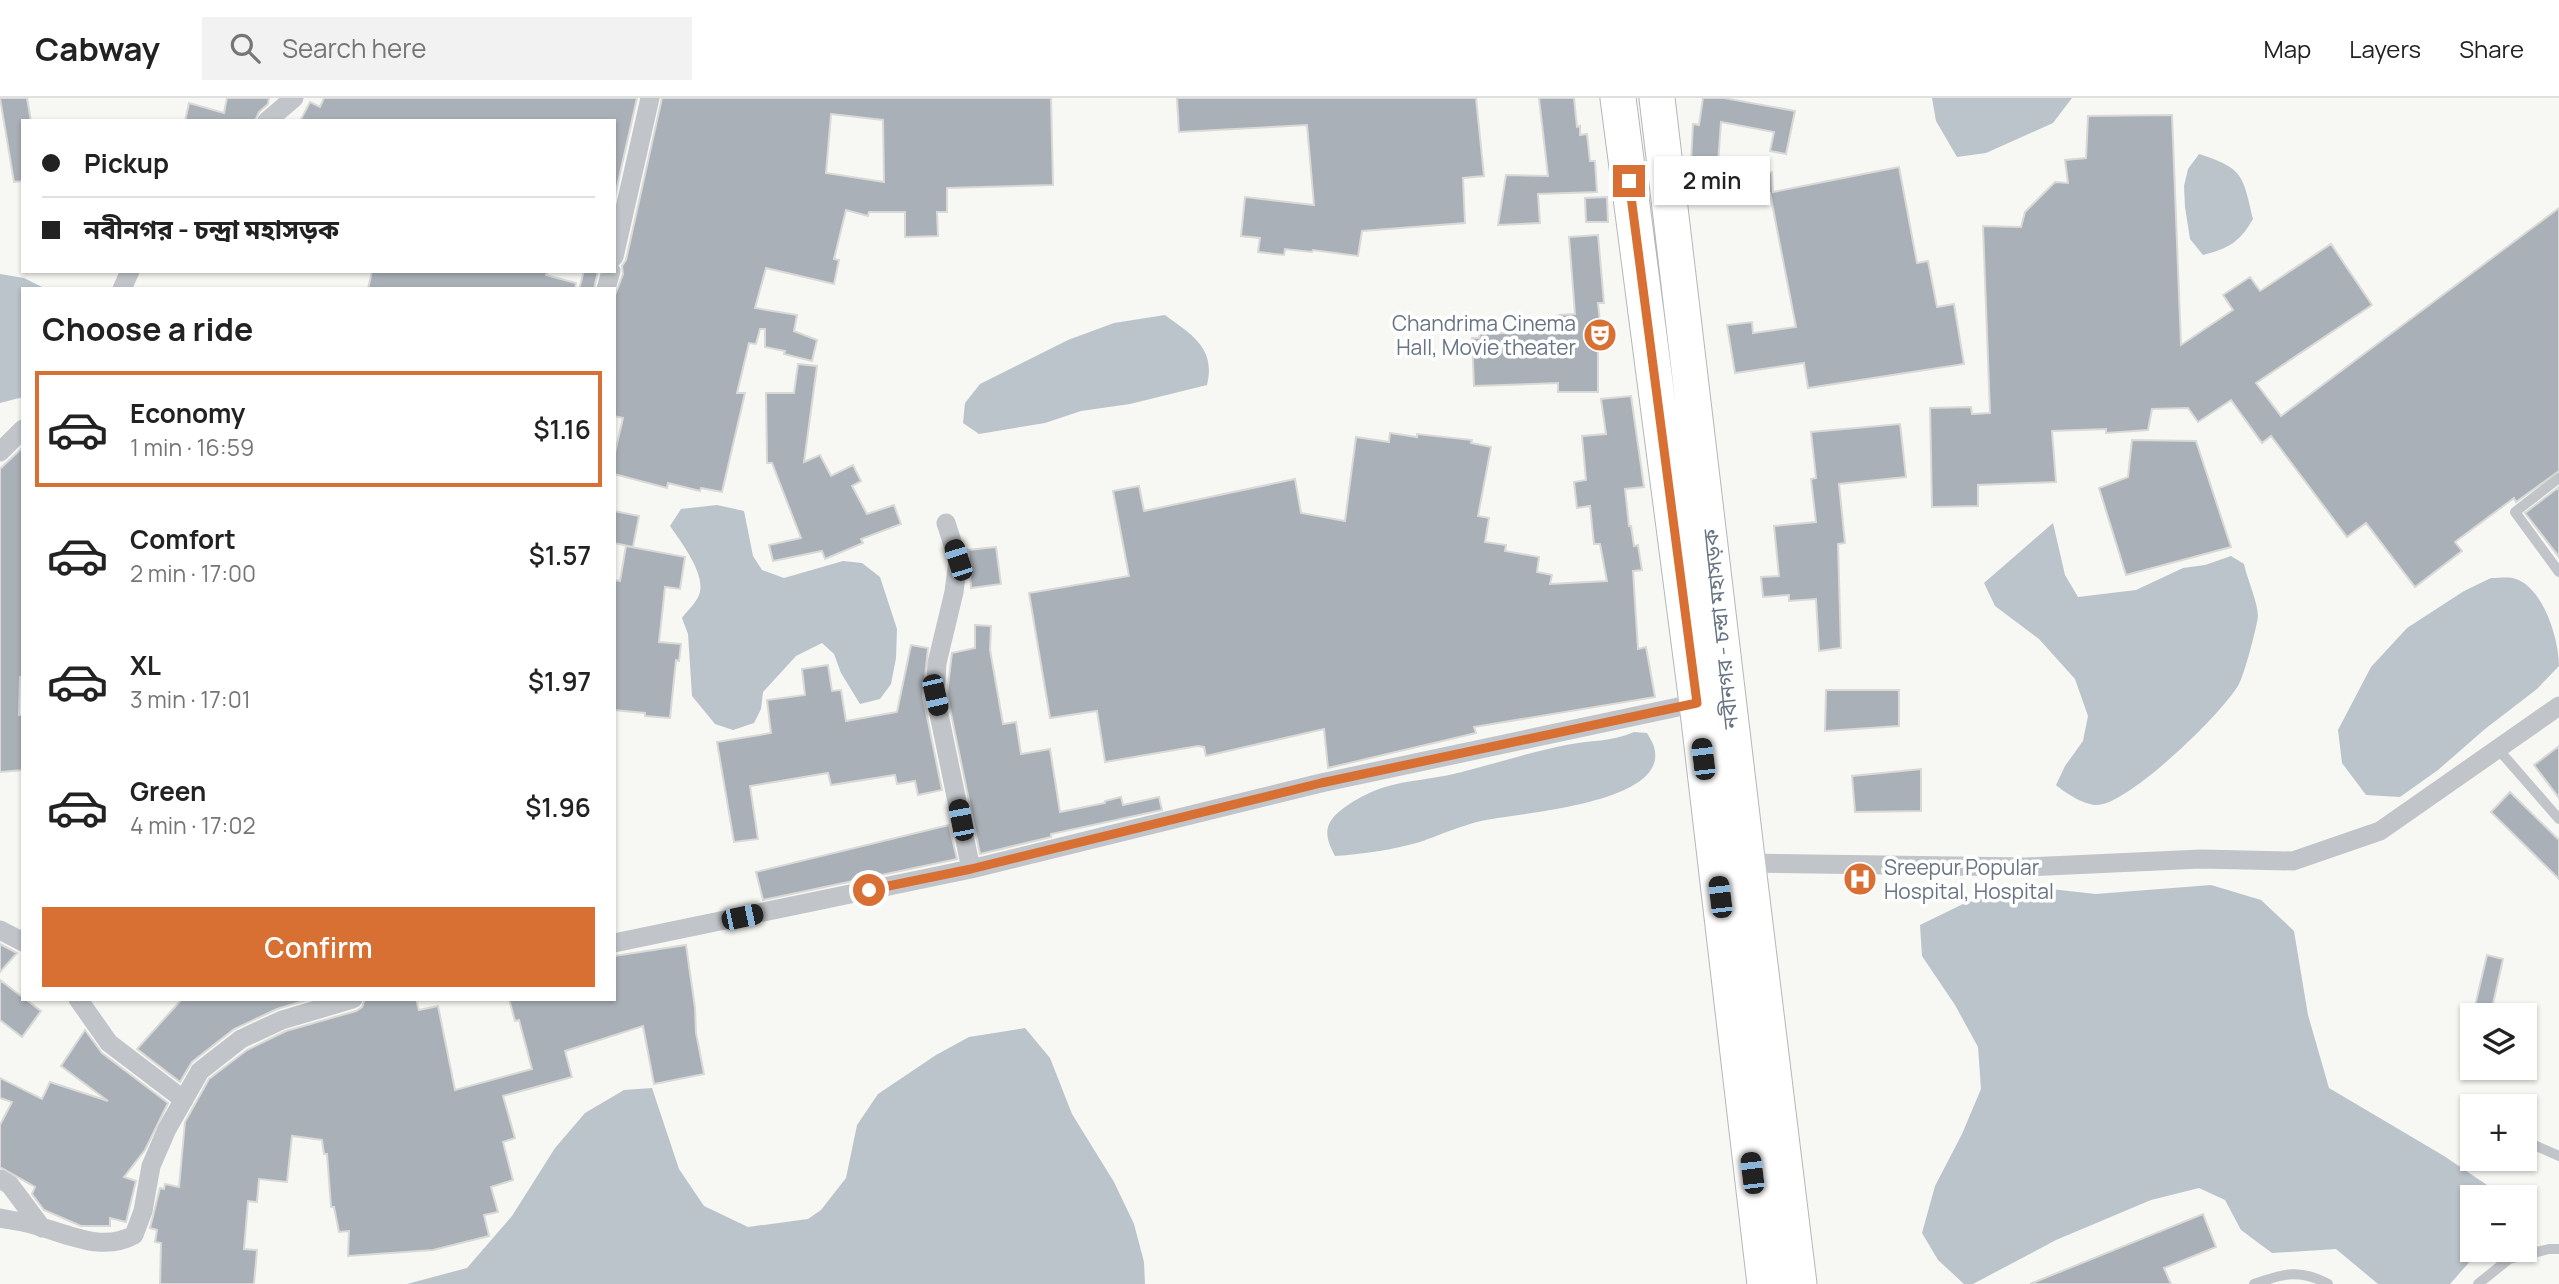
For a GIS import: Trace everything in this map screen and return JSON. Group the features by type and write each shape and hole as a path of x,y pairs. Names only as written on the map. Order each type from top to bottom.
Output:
{"highway":[{"name":"নবীনগর - চন্দ্রা মহাসড়ক","path":"1618,98 1697,703 1765,1284"},
{"name":"নবীনগর - চন্দ্রা মহাসড়ক","path":"1657,98 1746,863 1799,1284"}],"street":[{"path":"269,119 294,98"},
{"path":"616,248 650,98"},
{"path":"0,452 21,431"},
{"path":"946,523 958,560 954,592 937,663 935,695 971,869"},
{"path":"616,943 971,869 1321,783 1697,703"},
{"path":"1746,863 2026,867 2201,859 2293,861 2380,831 2559,706"},
{"path":"0,930 21,941"},
{"path":"79,1001 110,1043 184,1100"},
{"path":"0,1218 42,1228 75,1240 123,1241 134,1236 143,1211 151,1166 167,1129 200,1071 241,1039 282,1020 346,1001"},
{"path":"0,1179 10,1185 42,1228"}],"lane":[{"path":"2559,478 2515,512 2559,572"},
{"path":"2498,749 2559,819"},
{"path":"2537,1146 2559,1156"},
{"path":"2478,1284 2509,1259 2549,1249 2559,1250"},
{"path":"2253,1284 2284,1273 2311,1274 2328,1284"}],"shaded area":[{"path":"1932,98 2072,98 2053,123 1986,153 1957,157 1936,121"},
{"path":"2199,154 2225,164 2239,175 2247,192 2253,219 2243,234 2232,243 2203,255 2190,239 2184,186 2188,169"},
{"path":"0,274 24,278 42,287 21,287 21,398 0,403"},
{"path":"1165,315 1193,336 1205,352 1209,372 1207,385 1130,404 1081,411 1045,423 979,434 963,423 965,403 980,384 1068,340 1114,323"},
{"path":"717,505 744,511 753,556 762,570 784,578 843,561 862,563 880,577 897,629 896,658 891,684 880,699 860,704 841,673 834,654 822,643 796,656 763,692 761,709 754,723 733,730 715,724 692,696 688,634 682,618 699,595 699,578 692,559 670,526 681,509"},
{"path":"2053,523 2065,575 2078,597 2136,590 2183,568 2205,565 2231,556 2244,564 2258,611 2244,671 2230,697 2196,735 2152,773 2113,800 2098,805 2082,801 2056,785 2065,766 2083,741 2088,716 2075,679 2039,639 1995,606 1984,583"},
{"path":"2491,578 2513,578 2533,591 2541,602 2552,629 2559,666 2537,689 2438,770 2400,797 2366,795 2342,763 2338,730 2371,667 2407,628 2464,591"},
{"path":"1634,732 1647,733 1652,741 1653,767 1639,782 1615,794 1586,803 1481,821 1420,842 1367,853 1335,856 1331,848 1327,835 1329,823 1345,807 1375,791 1553,748"},
{"path":"2211,885 2261,900 2294,931 2308,1015 2329,1088 2444,1156 2460,1167 2460,1171 2466,1171 2487,1185 2460,1185 2460,1262 2469,1262 2450,1284 2378,1284 2336,1249 2272,1253 2241,1230 2225,1200 2199,1188 2151,1200 2056,1240 1973,1284 1964,1284 1938,1260 1922,1233 1935,1186 1962,1134 1981,1089 1978,1047 1955,1005 1922,956 1920,925 1965,903 2032,887 2096,894"},
{"path":"1025,1028 1050,1058 1072,1114 1114,1182 1134,1224 1144,1262 1145,1284 407,1284 467,1268 512,1216 555,1148 585,1113 624,1090 652,1088 679,1169 704,1206 748,1227 808,1219 821,1210 846,1178 857,1125 878,1094 936,1055 969,1037"}],"building":[{"path":"0,98 27,98 31,119 21,119 21,181 14,182"},
{"path":"227,98 269,98 268,104 256,119 185,119 189,103 224,113"},
{"path":"324,98 637,98 616,191 616,119 301,119 310,102 320,107"},
{"path":"662,98 1051,98 1053,185 947,188 947,212 937,212 938,236 905,237 905,212 869,212 868,216 846,210 834,259 839,260 834,284 766,268 755,308 797,315 794,331 817,340 812,361 765,347 765,329 760,329 756,344 749,343 737,393 745,393 722,492 701,488 700,491 668,483 667,488 616,475 616,448 623,418 616,416 616,293 623,274 622,266 626,260","holes":["831,114 883,120 884,182 826,173"]},
{"path":"1177,98 1476,98 1484,176 1463,178 1465,223 1362,231 1358,256 1313,250 1285,249 1284,255 1258,252 1260,238 1241,236 1245,197 1314,205 1307,125 1179,132"},
{"path":"1539,98 1574,98 1577,127 1580,126 1580,135 1587,134 1590,161 1595,161 1597,192 1538,194 1540,223 1498,225 1506,175 1548,176"},
{"path":"1703,98 1724,98 1795,111 1786,154 1770,151 1774,132 1721,122 1718,164 1691,161 1693,124 1699,125"},
{"path":"2172,115 2181,345 2233,310 2223,295 2250,277 2260,291 2331,244 2372,305 2256,383 2281,416 2559,208 2559,471 2516,502 2514,498 2455,542 2462,551 2415,587 2366,523 2347,537 2271,436 2262,443 2231,400 2198,422 2188,408 2152,409 2148,430 2106,433 2106,429 2052,431 2056,482 1978,485 1978,506 1932,507 1930,408 1971,407 1972,414 1990,413 1983,226 2021,227 2025,212 2055,182 2068,183 2065,160 2086,158 2088,116"},
{"path":"1899,167 1917,263 1928,261 1937,307 1954,304 1964,364 1808,388 1804,363 1735,373 1727,325 1752,322 1753,333 1796,327 1770,193 1733,193 1733,173 1772,172 1773,192"},
{"path":"1607,197 1608,222 1586,222 1585,198"},
{"path":"1598,235 1604,303 1598,303 1601,332 1598,332 1598,392 1558,392 1558,383 1474,386 1472,338 1479,338 1480,334 1560,331 1559,315 1575,314 1569,237"},
{"path":"372,273 546,273 576,283 575,287 368,287"},
{"path":"583,273 598,273 594,287 580,287"},
{"path":"798,364 817,366 804,462 820,455 831,476 853,465 861,481 852,486 867,514 894,505 901,524 861,539 863,543 825,559 822,551 773,561 769,545 801,538 772,463 767,463 766,393 794,393"},
{"path":"1631,396 1644,487 1625,489 1629,526 1634,546 1638,545 1642,570 1633,571 1638,649 1646,647 1655,697 1474,727 1476,733 1328,768 1324,729 1206,756 1204,747 1198,746 1105,762 1097,711 1050,718 1029,593 1129,576 1113,491 1139,486 1144,511 1295,479 1301,513 1345,521 1356,437 1389,442 1390,433 1472,440 1471,443 1491,447 1478,516 1489,518 1485,542 1506,545 1505,551 1539,557 1537,572 1552,575 1550,584 1607,581 1600,544 1594,544 1590,506 1577,508 1574,482 1586,480 1582,436 1606,434 1601,399"},
{"path":"1900,424 1906,477 1839,484 1845,543 1838,544 1841,648 1819,651 1816,599 1789,601 1789,595 1763,597 1761,577 1779,576 1774,526 1816,522 1811,479 1816,478 1811,432"},
{"path":"2132,440 2196,441 2231,547 2126,575 2099,488 2128,477"},
{"path":"21,449 21,770 0,772 0,469"},
{"path":"2559,487 2559,557 2525,513"},
{"path":"616,511 639,516 633,547 616,543"},
{"path":"626,546 685,557 680,589 665,587 659,642 681,644 679,661 676,660 670,718 616,710 616,580 620,581"},
{"path":"996,547 1001,584 971,588 968,550"},
{"path":"975,625 991,626 990,650 1003,724 1016,722 1021,754 1050,749 1060,812 1121,797 1123,805 1159,797 1162,810 1051,834 1051,837 980,854 947,694 952,653 975,648"},
{"path":"911,645 928,648 923,697 942,790 918,795 915,781 897,784 895,775 831,785 828,773 750,786 758,839 734,842 717,742 771,733 767,700 805,695 802,669 828,665 832,691 841,690 846,721 897,712"},
{"path":"1826,690 1899,690 1899,726 1825,731"},
{"path":"2559,746 2559,798 2534,765"},
{"path":"1921,769 1921,811 1855,812 1852,776"},
{"path":"2510,792 2559,840 2559,879 2491,812"},
{"path":"949,825 957,859 763,900 756,872"},
{"path":"0,944 17,953 0,972"},
{"path":"686,945 696,1033 704,1074 654,1084 643,1026 565,1051 572,1077 503,1096 515,1138 503,1142 513,1180 491,1187 498,1212 484,1215 489,1236 433,1250 348,1256 349,1231 339,1232 334,1207 331,1207 327,1154 324,1154 322,1140 292,1136 287,1182 259,1179 257,1202 248,1201 244,1249 257,1250 254,1284 160,1284 161,1243 155,1242 157,1230 150,1228 160,1188 164,1189 165,1184 179,1187 185,1122 209,1079 247,1050 286,1031 356,1011 364,1001 417,1001 419,1010 438,1006 455,1090 532,1069 519,1020 515,1021 510,1001 616,1001 616,956"},
{"path":"2487,955 2503,959 2493,1003 2476,1003"},
{"path":"0,980 21,996 21,1001 28,1001 41,1011 22,1037 0,1020"},
{"path":"180,1001 303,1001 277,1009 234,1029 192,1062 180,1082 137,1049"},
{"path":"85,1030 102,1053 168,1103 145,1150 124,1177 136,1181 126,1222 110,1218 110,1226 81,1226 44,1210 32,1194 35,1187 0,1167 0,1125 12,1102 0,1098 0,1078 42,1099 50,1082 108,1101 61,1066"},
{"path":"2203,1214 2216,1247 2164,1268 2171,1284 2030,1284"}],"place":[{"name":"Chandrima Cinema Hall, Movie theater","path":"1600,335"},
{"name":"Sreepur Popular Hospital, Hospital","path":"1860,879"}],"route":[{"path":"869,890 971,869 1321,783 1697,703 1629,181"}]}
